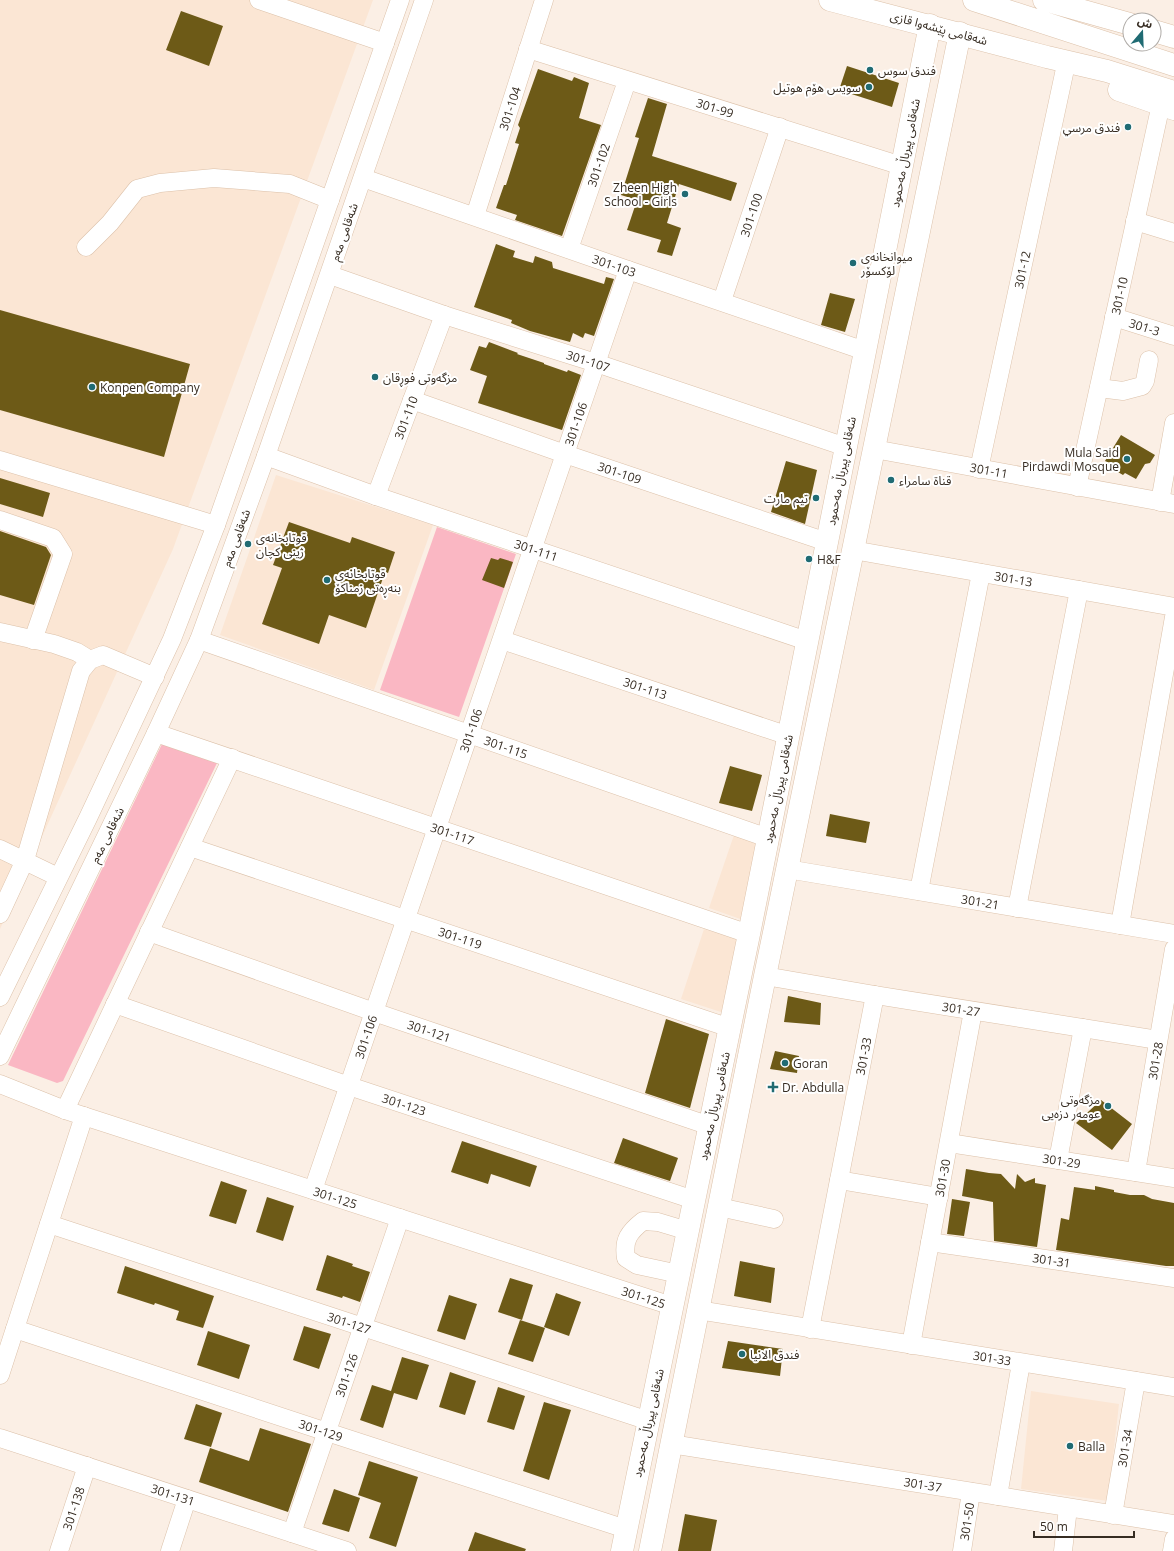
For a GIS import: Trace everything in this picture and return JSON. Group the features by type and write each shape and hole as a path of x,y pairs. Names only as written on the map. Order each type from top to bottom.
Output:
{"main road":[{"name":"شەقامی پێشەوا قازی","path":"830,0 930,25 1047,57 1107,71 1170,102"},
{"path":"974,0 1174,65"},
{"path":"1044,0 1122,22"},
{"name":"شەقامی پیرباڵ مەحمود","path":"622,1551 789,736 930,25"},
{"name":"شەقامی پیرباڵ مەحمود","path":"650,1551 765,976 960,33"},
{"path":"1162,33 1174,37"},
{"name":"شەقامی پێشەوا قازی","path":"1047,57 1071,73 1170,102"},
{"path":"916,94 946,101"},
{"path":"702,1162 727,1167"}],"street":[{"path":"259,0 385,43"},
{"name":"شەقامی مەم","path":"0,995 88,818 172,639 216,525 400,0"},
{"name":"شەقامی مەم","path":"0,1056 156,733 199,640 330,275 424,0"},
{"name":"301-104","path":"475,216 544,0"},
{"name":"301-99","path":"528,49 902,166"},
{"name":"301-12","path":"979,469 1065,69"},
{"name":"301-102","path":"569,249 627,80"},
{"name":"301-10","path":"1077,487 1135,221 1170,102"},
{"name":"301-100","path":"722,301 780,127"},
{"path":"86,247 110,223 137,189 160,182 214,178 290,184 330,200"},
{"name":"301-103","path":"363,178 865,350"},
{"path":"1135,221 1174,233"},
{"name":"301-106","path":"313,1190 628,270"},
{"name":"301-107","path":"330,275 444,315 596,363 846,447"},
{"name":"301-110","path":"376,496 444,315"},
{"name":"301-3","path":"1114,317 1174,336"},
{"path":"1099,388 1123,391 1142,386 1145,381 1150,360"},
{"name":"301-109","path":"412,400 565,454 827,542"},
{"path":"1167,503 1174,423"},
{"name":"301-11","path":"874,449 1167,503"},
{"name":"301-111","path":"266,456 376,496 808,641"},
{"path":"0,460 216,525"},
{"path":"0,520 53,538 63,554 33,640"},
{"name":"301-13","path":"853,550 1174,606"},
{"path":"919,891 980,573"},
{"path":"1017,908 1079,590"},
{"path":"1120,925 1174,617"},
{"path":"0,632 77,652 90,660"},
{"name":"301-115","path":"199,640 470,733 768,838"},
{"name":"301-113","path":"502,640 789,736"},
{"path":"0,914 25,860 81,671 90,660 103,655 155,677"},
{"name":"301-117","path":"156,733 749,934"},
{"path":"64,1110 232,758"},
{"path":"88,818 110,828"},
{"name":"301-119","path":"190,847 730,1028"},
{"path":"0,849 25,860 58,878"},
{"name":"301-21","path":"787,869 1174,934"},
{"name":"301-121","path":"149,932 374,1012 710,1126"},
{"name":"301-28","path":"1136,1172 1174,949"},
{"name":"301-27","path":"765,976 1158,1040"},
{"name":"301-33","path":"810,1329 875,995"},
{"name":"301-123","path":"115,1004 349,1086 694,1200"},
{"name":"301-30","path":"911,1345 973,1011"},
{"path":"1058,1160 1083,1028"},
{"name":"301-125","path":"0,1084 64,1110 672,1306"},
{"path":"0,1375 84,1116"},
{"name":"301-29","path":"949,1143 1174,1178"},
{"path":"839,1180 939,1196"},
{"path":"719,1207 774,1219"},
{"name":"301-126","path":"292,1533 400,1218"},
{"path":"679,1274 637,1265 626,1258 624,1247 633,1229 643,1221 658,1222 688,1230"},
{"name":"301-127","path":"49,1224 363,1326 648,1421"},
{"name":"301-31","path":"930,1242 1174,1278"},
{"path":"628,1292 637,1265"},
{"name":"301-33","path":"698,1310 1174,1387"},
{"name":"301-129","path":"15,1329 626,1529"},
{"path":"998,1496 1021,1363"},
{"name":"301-34","path":"1112,1515 1136,1381"},
{"name":"301-131","path":"0,1438 347,1551"},
{"name":"301-37","path":"671,1444 1174,1524"},
{"name":"301-138","path":"59,1551 87,1466"},
{"name":"301-50","path":"962,1551 971,1492"},
{"path":"170,1551 187,1499"},
{"path":"1063,1551 1068,1508"},
{"path":"1172,1551 1174,1540"}],"shaded area":[{"path":"0,0 373,0 173,549 0,929"},
{"name":"قوتابخانەی بنەڕەتی زمناکۆ","path":"276,475 433,525 374,690 220,635"},
{"path":"437,527 516,554 459,717 380,690"},
{"path":"162,744 217,763 63,1081 57,1083 8,1065"},
{"path":"735,832 767,842 746,921 709,908"},
{"path":"704,929 739,940 724,1013 681,999"},
{"name":"Balla","path":"1031,1391 1119,1404 1108,1501 1021,1489"}],"building":[{"path":"181,11 223,26 209,66 166,50"},
{"name":"سویس ھۆم هوتيل","path":"847,66 899,83 892,107 839,90"},
{"path":"538,69 572,81 574,77 589,83 579,118 601,125 562,236 515,220 517,215 496,208 504,185 506,185 519,144 515,143 520,128 518,125"},
{"path":"648,98 667,104 652,156 737,183 731,201 679,184 667,223 681,228 672,256 657,252 661,240 627,230 637,200 621,195 639,138 635,137"},
{"path":"496,244 515,251 513,257 533,263 535,256 552,262 553,268 604,284 606,277 614,279 594,336 585,333 583,338 573,333 570,342 530,331 511,323 512,320 474,307"},
{"path":"830,293 855,299 845,332 821,325"},
{"name":"Konpen Company","path":"0,310 190,364 164,457 0,410"},
{"path":"489,342 544,364 581,375 562,430 478,403 487,376 470,370 479,346 486,348"},
{"path":"1121,435 1155,455 1150,463 1145,464 1136,479 1125,473 1123,475 1111,468 1112,464 1105,461"},
{"path":"786,461 817,470 805,524 771,512"},
{"path":"0,478 50,493 43,517 0,504"},
{"path":"289,522 350,543 352,537 395,552 388,573 385,572 366,628 329,615 319,644 262,624 282,568 273,565"},
{"path":"0,531 46,547 51,555 34,605 0,595"},
{"path":"491,558 498,560 500,558 513,562 504,588 482,580"},
{"path":"730,766 762,775 752,811 719,803"},
{"path":"830,814 870,822 866,843 826,836"},
{"path":"788,996 821,1003 820,1025 784,1022"},
{"path":"666,1019 709,1034 690,1108 645,1093"},
{"name":"Goran","path":"775,1051 799,1056 797,1073 770,1069"},
{"name":"مزگەوتی عومەر دزەیی","path":"1101,1100 1132,1124 1112,1150 1076,1123"},
{"path":"623,1138 678,1158 670,1181 614,1163"},
{"path":"462,1141 537,1166 530,1187 491,1174 488,1184 451,1172"},
{"path":"966,1169 1001,1174 1015,1189 1017,1174 1025,1182 1035,1178 1035,1183 1046,1185 1037,1247 994,1241 993,1202 962,1196"},
{"path":"221,1181 247,1190 236,1224 209,1216"},
{"path":"1095,1186 1114,1190 1114,1192 1130,1195 1144,1195 1152,1199 1174,1203 1174,1266 1056,1250 1061,1218 1069,1220 1074,1187 1095,1190"},
{"path":"267,1197 294,1206 283,1241 256,1232"},
{"path":"952,1199 970,1202 964,1236 947,1234"},
{"path":"327,1255 370,1272 360,1302 343,1296 342,1298 316,1290"},
{"path":"740,1261 775,1268 771,1303 734,1296"},
{"path":"125,1266 214,1296 203,1328 176,1320 179,1311 155,1303 154,1305 117,1293"},
{"path":"510,1278 533,1285 522,1320 498,1312"},
{"path":"556,1293 581,1302 569,1336 544,1327"},
{"path":"449,1295 477,1304 465,1340 437,1331"},
{"path":"520,1320 545,1328 533,1362 508,1354"},
{"path":"304,1326 331,1334 319,1369 293,1360"},
{"path":"208,1331 250,1345 239,1379 197,1365"},
{"path":"728,1341 783,1349 780,1376 722,1368"},
{"path":"402,1357 429,1365 417,1400 394,1393 383,1428 360,1420 372,1385 391,1391"},
{"path":"450,1372 476,1381 465,1415 439,1407"},
{"path":"498,1387 525,1396 514,1430 487,1422"},
{"path":"544,1402 571,1410 549,1480 523,1471"},
{"path":"196,1404 222,1413 211,1447 184,1439"},
{"path":"260,1428 311,1444 288,1512 199,1482 210,1448 249,1461"},
{"path":"369,1461 418,1477 396,1547 369,1538 381,1503 358,1495"},
{"path":"334,1489 360,1498 349,1532 322,1524"},
{"path":"685,1514 717,1520 711,1551 678,1551"},
{"path":"475,1532 526,1549 525,1551 468,1551"}],"place":[{"name":"فندق سوس","path":"870,70"},
{"name":"سویس ھۆم هوتيل","path":"869,87"},
{"name":"فندق مرسي","path":"1128,127"},
{"name":"Zheen High School - Girls","path":"685,194"},
{"name":"میوانخانەی لۆکسۆر","path":"853,263"},
{"name":"مزگەوتی فوڕقان","path":"375,377"},
{"name":"Konpen Company","path":"92,387"},
{"name":"Mula Said Pirdawdi Mosque","path":"1127,459"},
{"name":"قناة سامراء","path":"891,480"},
{"name":"تیم مارت","path":"816,498"},
{"name":"قوتابخانەی ژینی کچان","path":"248,544"},
{"name":"H&F","path":"809,559"},
{"name":"قوتابخانەی بنەڕەتی زمناکۆ","path":"327,580"},
{"name":"Goran","path":"785,1063"},
{"name":"Dr. Abdulla","path":"773,1087"},
{"name":"مزگەوتی عومەر دزەیی","path":"1108,1106"},
{"name":"فندق الانيا","path":"742,1354"},
{"name":"Balla","path":"1070,1446"}]}
